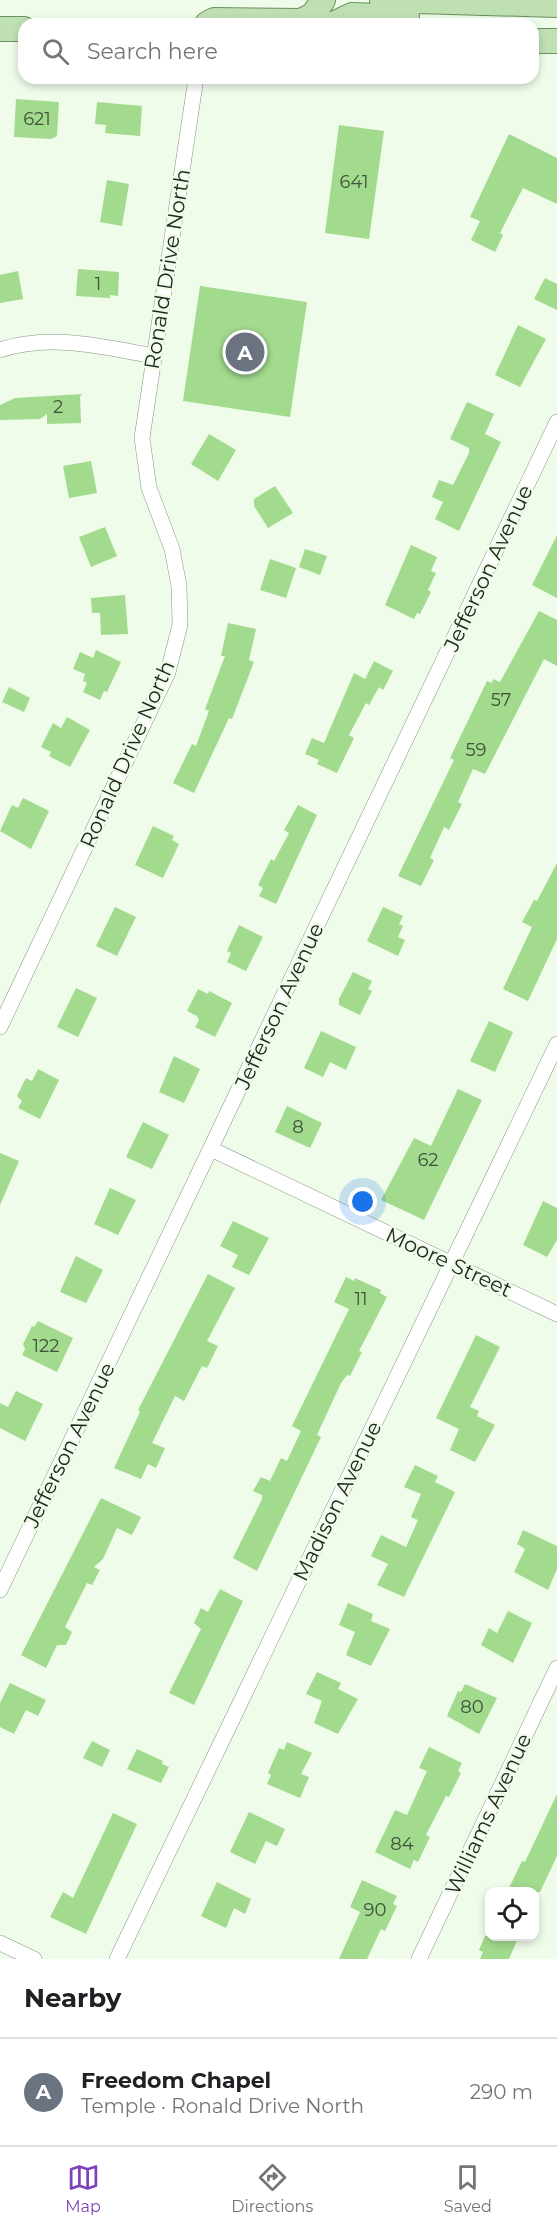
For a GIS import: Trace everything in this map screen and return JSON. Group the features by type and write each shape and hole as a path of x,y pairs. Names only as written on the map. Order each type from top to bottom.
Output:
{"main road":[{"path":"307,18 313,15 323,0"},
{"path":"382,0 552,3"},
{"path":"346,18 352,15 443,18 459,15 470,3"},
{"path":"0,29 18,29"},
{"path":"539,41 557,41"}],"street":[{"name":"Ronald Drive North","path":"0,1027 168,672 180,625 179,586 172,549 149,488 142,438 195,84"},
{"path":"0,350 18,344 77,342 154,356"},
{"name":"Jefferson Avenue","path":"0,1590 557,424"},
{"name":"Madison Avenue","path":"117,1959 557,1044"},
{"name":"Moore Street","path":"211,1149 557,1314"},
{"name":"Williams Avenue","path":"419,1959 557,1668"},
{"path":"0,1943 34,1959"}],"building":[{"path":"16,99 59,102 57,136 51,139 14,137"},
{"path":"97,102 142,106 140,136 105,133 106,125 95,124"},
{"path":"339,125 384,131 369,239 325,233"},
{"path":"509,134 557,158 557,204 523,188 500,233 503,235 495,252 471,240 480,221 470,217"},
{"path":"107,180 129,184 122,226 100,222"},
{"path":"78,269 119,272 118,296 110,295 110,298 76,296"},
{"path":"18,271 23,299 0,303 0,275"},
{"path":"545,278 557,284 557,310 534,299"},
{"path":"200,286 307,302 290,417 183,401"},
{"path":"518,325 546,339 520,387 495,375"},
{"path":"83,394 80,396 81,423 47,424 47,414 40,419 0,420 0,405 15,398"},
{"path":"467,402 494,414 485,434 501,442 459,531 435,519 443,502 432,497 439,480 453,485 469,453 469,448 450,439"},
{"path":"209,434 236,450 218,481 191,464"},
{"path":"91,461 97,493 69,498 63,466"},
{"path":"275,486 293,513 268,528 254,506 254,499"},
{"path":"105,527 117,556 91,567 79,537"},
{"path":"557,535 557,598 532,585"},
{"path":"411,545 437,557 431,571 436,573 428,590 431,592 420,614 417,613 414,619 385,605"},
{"path":"305,549 327,556 320,575 299,567"},
{"path":"270,559 296,568 286,598 260,590"},
{"path":"125,595 128,634 101,635 100,613 92,613 91,598"},
{"path":"539,611 557,620 557,666 544,659 485,774 473,769 458,802 462,804 449,830 444,827 430,858 434,860 421,886 398,876 454,760 450,758 487,681 492,683 493,679 500,682"},
{"path":"228,623 256,629 249,660 254,662 232,719 229,718 194,793 173,783 192,744 196,746 209,711 205,709 225,656 221,656"},
{"path":"96,650 121,662 107,692 104,691 100,700 83,692 87,683 83,681 85,674 73,669 80,652 93,658"},
{"path":"374,661 393,671 383,690 379,687 369,705 366,703 349,735 354,738 337,773 317,764 319,760 305,754 312,738 324,743 354,673 365,679"},
{"path":"9,687 30,698 24,712 2,702"},
{"path":"67,717 90,730 70,767 49,756 51,752 41,747 53,723 61,728"},
{"path":"23,798 49,811 31,849 0,831 12,805 18,808"},
{"path":"298,805 317,815 276,904 259,896 263,888 258,885 271,859 274,861 289,833 284,830"},
{"path":"153,826 174,836 172,840 179,844 163,878 135,865"},
{"path":"557,863 557,939 528,1001 503,989 532,927 522,922 534,900 537,901"},
{"path":"115,907 136,917 117,956 96,946"},
{"path":"383,907 403,916 399,924 403,926 398,937 405,940 398,956 367,941"},
{"path":"239,925 263,937 246,971 227,962 231,953 227,951"},
{"path":"353,972 372,981 368,989 372,991 360,1015 339,1005 339,999"},
{"path":"76,988 97,998 78,1037 57,1027"},
{"path":"198,989 208,994 209,991 232,1003 215,1037 195,1027 199,1020 197,1016 187,1011"},
{"path":"489,1021 513,1032 495,1072 470,1061"},
{"path":"321,1031 356,1047 346,1070 330,1062 323,1077 304,1068"},
{"path":"174,1056 200,1069 184,1103 159,1092"},
{"path":"38,1069 59,1080 40,1119 18,1108 22,1101 17,1096 26,1078 32,1081"},
{"path":"458,1089 482,1100 424,1220 381,1200 414,1138 431,1146"},
{"path":"287,1106 322,1123 310,1148 275,1132"},
{"path":"143,1122 169,1135 152,1169 126,1157"},
{"path":"0,1153 19,1161 0,1205"},
{"path":"110,1188 136,1200 118,1235 94,1224"},
{"path":"543,1201 557,1208 557,1240 547,1257 523,1245"},
{"path":"233,1221 269,1238 249,1275 232,1267 238,1255 220,1246"},
{"path":"76,1256 103,1270 86,1303 60,1292"},
{"path":"208,1274 235,1288 207,1341 218,1346 207,1368 202,1366 184,1401 175,1396 152,1443 165,1448 156,1468 148,1464 141,1479 114,1468 140,1412 138,1410"},
{"path":"346,1277 354,1281 355,1278 381,1290 380,1293 387,1297 359,1351 362,1352 350,1376 347,1375 341,1383 317,1435 321,1437 257,1571 233,1558 262,1499 262,1495 253,1491 261,1477 270,1481 281,1458 287,1461 301,1431 292,1426 349,1309 334,1302"},
{"path":"38,1321 73,1338 57,1372 22,1355 25,1349 23,1344 32,1326 34,1327"},
{"path":"476,1335 500,1347 470,1407 479,1411 477,1416 495,1425 475,1462 450,1450 459,1429 436,1418"},
{"path":"16,1391 43,1404 25,1441 0,1428 0,1403 8,1407"},
{"path":"415,1465 438,1476 435,1482 455,1492 404,1597 377,1585 388,1564 371,1556 381,1535 406,1547 418,1520 411,1517 421,1494 404,1487"},
{"path":"101,1498 141,1517 132,1535 117,1528 103,1559 94,1567 100,1570 92,1585 87,1583 65,1627 72,1632 66,1645 57,1645 46,1668 21,1655"},
{"path":"523,1530 557,1546 557,1569 548,1590 514,1572 525,1549 517,1544"},
{"path":"220,1589 243,1601 194,1705 169,1693 201,1629 194,1623 201,1608 208,1612"},
{"path":"348,1603 373,1614 371,1621 390,1629 371,1666 346,1655 355,1632 339,1625"},
{"path":"508,1611 532,1623 513,1663 481,1645 489,1628 497,1633"},
{"path":"317,1672 341,1683 338,1689 358,1699 338,1734 314,1723 322,1701 306,1694"},
{"path":"10,1683 46,1700 38,1716 26,1710 14,1734 0,1727 0,1703"},
{"path":"465,1684 497,1698 479,1734 447,1716 458,1691 461,1692"},
{"path":"92,1741 110,1750 102,1767 83,1758"},
{"path":"287,1742 312,1753 301,1774 309,1777 300,1798 267,1784 271,1775 268,1773 279,1748 284,1750"},
{"path":"429,1747 462,1763 458,1771 461,1773 426,1835 430,1837 418,1862 414,1860 410,1869 375,1852 395,1810 407,1815 427,1771 419,1768"},
{"path":"137,1749 163,1761 162,1764 169,1767 161,1783 127,1769"},
{"path":"557,1794 557,1856 540,1892 539,1887 509,1887 522,1861 525,1862"},
{"path":"249,1812 285,1829 277,1846 266,1841 255,1864 230,1852"},
{"path":"113,1813 137,1824 86,1934 50,1917 63,1892 73,1898"},
{"path":"362,1880 397,1896 393,1904 397,1906 385,1931 381,1929 367,1959 339,1959 360,1912 350,1907"},
{"path":"217,1882 251,1899 245,1914 234,1908 226,1928 201,1916"},
{"path":"485,1936 485,1941 517,1941 509,1959 480,1959 483,1952 479,1950"}],"place":[{"name":"Freedom Chapel","path":"245,352"}]}
